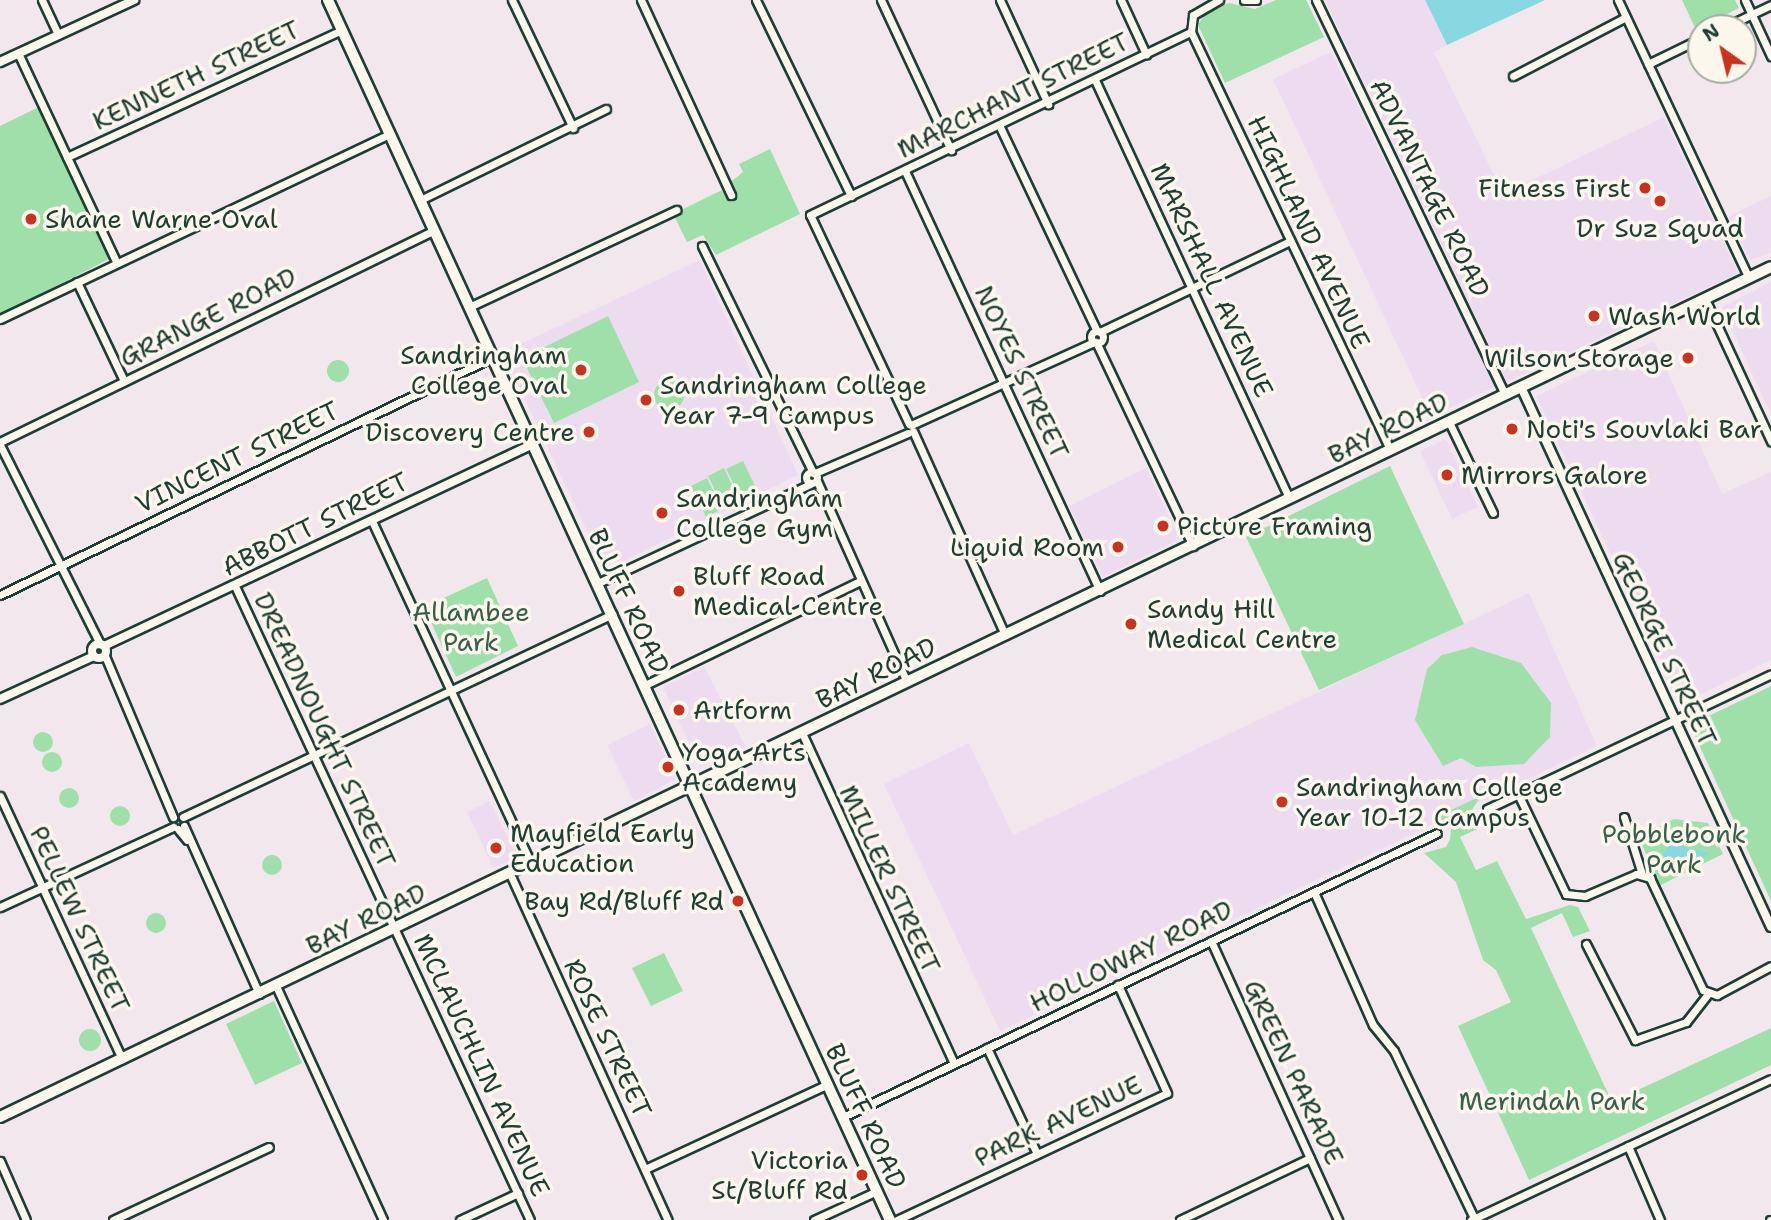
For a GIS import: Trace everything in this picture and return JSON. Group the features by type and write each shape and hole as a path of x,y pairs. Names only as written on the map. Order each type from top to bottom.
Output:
{"main road":[{"name":"BLUFF ROAD","path":"328,0 692,785 890,1220"},
{"name":"BAY ROAD","path":"0,1117 1005,635 1100,592 1289,498 1771,267"}],"street":[{"path":"42,0 58,35"},
{"path":"0,62 134,0"},
{"path":"512,0 573,128"},
{"path":"641,0 732,195"},
{"path":"756,0 851,196"},
{"path":"881,0 950,150"},
{"path":"1000,0 1048,104"},
{"path":"1121,0 1146,54"},
{"name":"MARCHANT STREET","path":"909,429 810,215 1048,104 1191,32 1193,15 1219,0"},
{"path":"1244,0 1256,0"},
{"name":"ADVANTAGE ROAD","path":"1316,0 1505,395"},
{"path":"1618,0 1749,278"},
{"path":"1745,0 1751,14 1771,5"},
{"path":"1513,76 1626,17"},
{"path":"1757,27 1771,56"},
{"name":"KENNETH STREET","path":"67,158 342,30"},
{"name":"HIGHLAND AVENUE","path":"1191,32 1390,450"},
{"path":"1648,64 1687,45"},
{"path":"18,53 117,264"},
{"name":"MARSHALL AVENUE","path":"1095,80 1289,498"},
{"path":"420,200 573,128 606,108"},
{"path":"1000,127 1193,546"},
{"path":"0,319 390,134"},
{"name":"NOYES STREET","path":"905,171 1100,592"},
{"path":"469,307 676,211"},
{"name":"GRANGE ROAD","path":"0,443 434,230"},
{"path":"598,583 798,487 923,420 1290,241"},
{"path":"702,246 907,682"},
{"path":"77,282 124,381"},
{"path":"1705,299 1771,441"},
{"name":"VINCENT STREET","path":"0,595 493,357"},
{"name":"GEORGE STREET","path":"1521,387 1771,927"},
{"path":"1449,422 1493,513"},
{"path":"909,429 1005,635"},
{"path":"0,443 259,994"},
{"name":"ABBOTT STREET","path":"0,699 533,443"},
{"path":"372,521 531,863"},
{"path":"645,685 860,581"},
{"name":"DREADNOUGHT STREET","path":"235,586 396,928"},
{"path":"0,907 612,614"},
{"path":"1487,809 1771,674"},
{"name":"MILLER STREET","path":"802,733 951,1064"},
{"path":"1518,794 1566,894 1585,896 1642,874"},
{"name":"PELLEW STREET","path":"0,796 122,1059"},
{"path":"1624,817 1642,874 1651,880 1708,994"},
{"name":"HOLLOWAY ROAD","path":"843,1117 1437,833"},
{"name":"ROSE STREET","path":"510,874 668,1220"},
{"path":"1311,893 1472,1219 1771,1079"},
{"name":"MCLAUCHLIN AVENUE","path":"396,928 530,1220"},
{"name":"GREEN PARADE","path":"1211,941 1338,1220"},
{"path":"1586,944 1634,1040 1686,1023 1708,994 1722,993 1771,965"},
{"name":"PARK AVENUE","path":"897,1220 1167,1093 1118,985"},
{"path":"276,986 383,1220"},
{"path":"987,1048 1037,1154"},
{"path":"645,1169 828,1084"},
{"path":"113,1220 270,1147"},
{"path":"1626,1147 1660,1220"},
{"path":"1181,1220 1310,1158"},
{"path":"0,1161 26,1220"},
{"path":"814,1220 877,1191"},
{"path":"460,1220 518,1193"}],"shaded area":[{"path":"1325,0 1425,0 1447,45 1434,52 1503,194 1664,117 1738,273 1507,382"},
{"path":"1331,52 1496,386 1431,417 1273,79"},
{"path":"1771,196 1771,253 1750,260 1729,216"},
{"name":"Sandringham College Year 7-9 Campus","path":"700,260 798,475 605,570 503,352"},
{"path":"1771,282 1771,415 1722,307"},
{"path":"1654,341 1722,494 1771,472 1771,660 1681,704 1536,396"},
{"path":"1446,439 1478,507 1452,519 1420,451"},
{"path":"1146,468 1180,539 1103,577 1069,506"},
{"name":"Sandringham College Year 10-12 Campus","path":"1529,593 1597,746 1000,1031 884,784 969,743 1013,835"},
{"path":"704,667 746,747 700,767 663,687"},
{"path":"650,724 676,779 634,801 607,745"},
{"path":"490,801 517,857 493,868 467,812"}],"green space":[{"path":"1276,0 1306,0 1324,37 1225,83 1198,25 1204,15 1229,3 1255,9"},
{"path":"1682,0 1735,0 1739,8 1727,14 1689,14"},
{"path":"39,107 109,259 0,315 0,126"},
{"path":"770,149 800,214 716,255 703,235 687,242 673,214 722,190 727,198 737,193 732,181 743,172 739,164"},
{"name":"Sandringham College Oval","path":"608,316 639,382 554,423 522,358"},
{"path":"338,360 348,367 349,371 342,381 338,382 328,375 327,371 334,361"},
{"path":"669,380 675,381 683,389 683,401 675,409 669,410 663,409 655,401 654,395 655,389 663,381"},
{"path":"743,461 758,492 742,500 726,469"},
{"path":"1390,466 1464,624 1319,690 1246,537"},
{"path":"724,468 740,502 725,510 708,476"},
{"path":"707,478 722,509 706,517 691,486"},
{"name":"Allambee Park","path":"487,578 518,646 456,677 424,607"},
{"path":"1472,647 1521,663 1551,703 1550,737 1524,764 1476,767 1461,758 1443,766 1415,720 1427,669 1442,655"},
{"path":"1771,686 1771,901 1690,725"},
{"path":"43,732 50,735 53,742 50,749 43,752 36,749 33,742 36,735"},
{"path":"48,752 56,752 62,762 56,772 48,772 42,766 42,758"},
{"path":"65,788 73,788 79,798 73,808 65,808 59,802 59,794"},
{"name":"Merindah Park","path":"1481,796 1473,808 1482,827 1460,837 1476,870 1497,861 1526,919 1570,905 1578,907 1590,931 1573,937 1562,913 1531,928 1612,1102 1771,1028 1771,1065 1529,1180 1458,1026 1511,1002 1496,970 1483,960 1456,882 1424,853 1446,847 1450,839 1451,829 1436,817"},
{"path":"116,806 124,806 130,816 124,826 116,826 110,820 110,812"},
{"name":"Pobblebonk Park","path":"1674,819 1708,823 1723,854 1659,886 1639,837"},
{"path":"268,855 276,855 282,865 276,875 268,875 262,869 262,861"},
{"path":"152,913 160,913 166,923 160,933 152,933 146,927 146,919"},
{"path":"664,953 683,991 651,1006 632,968"},
{"path":"274,1001 302,1063 255,1085 226,1024"},
{"path":"90,1029 100,1036 101,1040 94,1050 90,1051 80,1044 79,1040 86,1030"}],"water":[{"path":"1425,0 1545,0 1447,45"},
{"path":"1677,829 1683,847 1709,853 1670,872 1663,855"}],"place":[{"name":"Fitness First","path":"1645,188"},
{"name":"Dr Suz Squad","path":"1660,201"},
{"name":"Shane Warne Oval","path":"31,219"},
{"name":"Wash World","path":"1594,316"},
{"name":"Wilson Storage","path":"1688,358"},
{"name":"Sandringham College Oval","path":"581,370"},
{"name":"Sandringham College Year 7-9 Campus","path":"646,400"},
{"name":"Noti's Souvlaki Bar","path":"1512,429"},
{"name":"Discovery Centre","path":"589,432"},
{"name":"Mirrors Galore","path":"1447,475"},
{"name":"Sandringham College Gym","path":"662,513"},
{"name":"Picture Framing","path":"1163,526"},
{"name":"Liquid Room","path":"1118,547"},
{"name":"Bluff Road Medical Centre","path":"679,591"},
{"name":"Sandy Hill Medical Centre","path":"1131,624"},
{"name":"Artform","path":"679,710"},
{"name":"Yoga Arts Academy","path":"668,767"},
{"name":"Sandringham College Year 10-12 Campus","path":"1282,802"},
{"name":"Mayfield Early Education","path":"496,848"},
{"name":"Bay Rd/Bluff Rd","path":"738,901"},
{"name":"Victoria St/Bluff Rd","path":"862,1175"}]}
